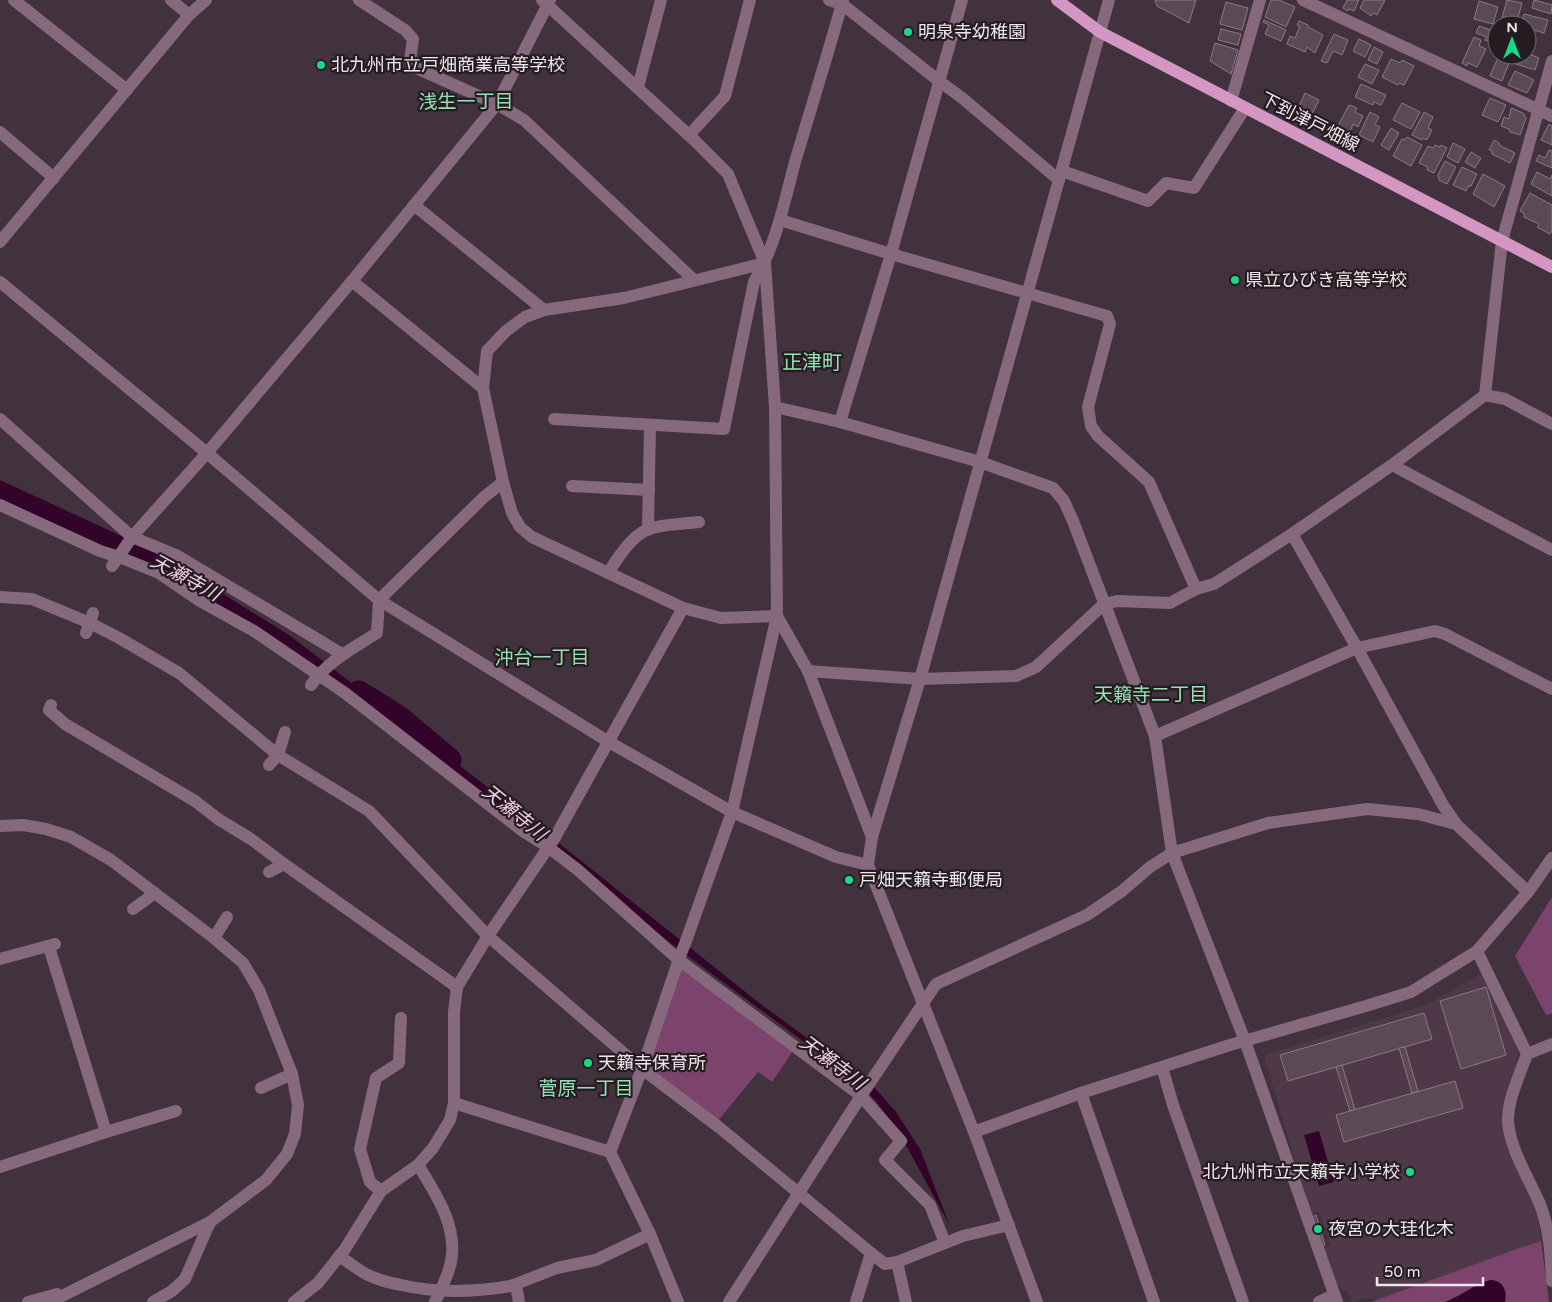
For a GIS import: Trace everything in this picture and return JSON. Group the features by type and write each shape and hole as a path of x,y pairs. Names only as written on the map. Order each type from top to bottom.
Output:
{"main road":[{"name":"下到津戸畑線","path":"1057,0 1100,32 1552,267"}],"street":[{"path":"14,0 127,90"},
{"path":"171,0 189,16"},
{"path":"0,242 189,16 206,0"},
{"path":"359,0 405,30 413,39 410,61 416,68 497,104 524,120 694,280"},
{"path":"638,87 661,0"},
{"path":"689,135 725,96 750,0"},
{"path":"829,0 843,2 939,81 961,96 1061,176 1148,201 1166,183 1194,188 1245,108"},
{"path":"840,422 891,254 962,0"},
{"path":"1037,1302 974,1132 868,865 872,837 920,679 1109,0"},
{"path":"1231,101 1260,0"},
{"path":"1303,0 1552,116"},
{"path":"115,561 132,537 207,453 352,281 497,104 546,2 689,135 728,174 765,263 775,407 777,616 732,812 679,958 642,1069 610,1152"},
{"path":"554,419 724,429 754,282 765,263 780,220 843,2"},
{"path":"808,671 920,679 1016,676 1036,667 1104,604 1117,601 1170,603 1196,589 1214,584 1292,534 1392,465 1486,395 1502,241 1552,61"},
{"path":"0,132 54,178"},
{"path":"414,206 544,310"},
{"path":"780,220 1107,316 1110,324 1088,407 1091,426 1098,436 1149,482 1196,589"},
{"path":"765,263 624,298 544,310 525,317 506,331 488,351 483,388 503,482 512,513 520,527 532,537 683,608 720,618 777,616"},
{"path":"352,281 483,388"},
{"path":"0,282 207,453 379,600 608,742 732,812 836,857 868,865"},
{"path":"1486,395 1506,399 1552,424"},
{"path":"775,407 840,422 980,462 1054,488 1064,501 1154,736 1172,853 1245,1040 1336,1299 1319,1302"},
{"path":"0,419 132,537 176,555 342,654"},
{"path":"648,530 650,425"},
{"path":"1392,465 1552,550"},
{"path":"311,685 319,674 342,654 377,633 379,600 484,497 503,482"},
{"path":"572,486 649,490"},
{"path":"0,505 100,551 115,561 159,573 200,601 254,632 319,674 524,832 551,843 578,870 679,958 862,1095 901,1141 885,1160 930,1205 945,1243"},
{"path":"608,572 621,553 641,533 658,527 699,522"},
{"path":"1292,534 1443,805 1456,824 1528,892"},
{"path":"0,597 32,599 90,623 179,673 278,755 369,811 488,936 642,1069 720,1128 885,1264 897,1262 963,1236 1009,1225"},
{"path":"294,1302 318,1283 346,1249 381,1191 418,1165 433,1148 450,1120 454,1104 454,1012 457,987 488,936 551,843 683,608"},
{"path":"777,616 808,671 872,837"},
{"path":"1154,736 1357,648 1435,631 1445,634 1552,689"},
{"path":"51,705 49,710 65,724 221,817 457,987"},
{"path":"269,765 278,755 285,732"},
{"path":"729,1302 798,1192 936,984 1087,915 1122,891 1150,867 1172,853 1268,823 1367,809 1418,814 1456,824"},
{"path":"0,826 23,825 46,829 71,837 111,860 243,962 259,990 292,1074 298,1105 295,1134 287,1154 266,1180 210,1222 50,1302"},
{"path":"974,1132 1081,1093 1245,1040 1412,992 1478,951 1528,892 1552,858"},
{"path":"268,872 284,864"},
{"path":"133,910 155,893"},
{"path":"214,938 227,917"},
{"path":"0,959 52,946 106,1132"},
{"path":"1478,951 1527,1054 1509,1106 1509,1132 1524,1171 1540,1204 1552,1262 1552,1280"},
{"path":"381,1191 370,1182 360,1149 376,1078 399,1063 401,1018"},
{"path":"1527,1054 1552,1044"},
{"path":"1162,1067 1173,1105 1243,1302"},
{"path":"261,1088 292,1074"},
{"path":"1081,1093 1154,1302"},
{"path":"454,1104 610,1152 650,1234 678,1302"},
{"path":"0,1167 176,1111"},
{"path":"418,1165 441,1202 451,1234 451,1262 438,1297"},
{"path":"153,1302 172,1291 186,1279 210,1222"},
{"path":"511,1286 557,1268 596,1260 650,1234"},
{"path":"856,1302 871,1253"},
{"path":"339,1256 382,1281 419,1289 438,1297 516,1285 518,1302"},
{"path":"897,1262 906,1302"},
{"path":"28,1302 73,1290"}],"shaded area":[{"path":"1552,897 1552,1014 1546,1015 1515,956"},
{"path":"680,965 795,1048 772,1082 758,1072 717,1122 646,1068"},
{"name":"北九州市立天籟寺小学校","path":"1481,974 1488,984 1518,1048 1517,1065 1504,1104 1538,1214 1541,1241 1380,1300 1365,1298 1352,1302 1348,1292 1338,1286 1324,1248 1331,1245 1319,1212 1311,1215 1265,1055 1426,1005"},
{"path":"1541,1241 1549,1302 1371,1302 1520,1248"}],"water":[{"path":"0,480 143,546 289,635 511,805 758,1002 875,1088 896,1112 920,1149 950,1226 900,1134 876,1101 853,1078 673,945 536,834 298,654 85,538 0,499"},
{"path":"1319,1131 1334,1182 1319,1186 1304,1135"},
{"path":"1494,1280 1503,1286 1506,1294 1505,1302 1445,1302 1478,1285"}],"building":[{"path":"1155,0 1196,0 1189,23 1157,6"},
{"path":"1271,0 1279,0 1295,7 1286,27 1265,17"},
{"path":"1347,0 1359,0 1354,11 1349,9 1348,11 1343,8"},
{"path":"1364,0 1385,0 1377,15 1373,13 1371,16 1360,8"},
{"path":"1507,0 1522,3 1519,15 1503,15"},
{"path":"1534,0 1552,5 1551,14 1532,8"},
{"path":"1479,1 1498,7 1496,15 1487,15 1487,22 1474,19"},
{"path":"1226,2 1248,8 1242,30 1220,24"},
{"path":"1537,17 1548,20 1544,33 1537,31"},
{"path":"1264,20 1286,30 1281,41 1265,34 1269,25 1263,22"},
{"path":"1299,21 1323,35 1315,53 1307,47 1305,52 1287,44 1290,36 1295,38 1300,26 1297,25"},
{"path":"1479,26 1487,29 1487,37 1476,33"},
{"path":"1221,29 1241,34 1238,45 1218,40"},
{"path":"1334,34 1348,40 1342,55 1333,51 1327,63 1321,61"},
{"path":"1474,37 1481,40 1479,46 1486,49 1477,67 1468,63 1467,66 1462,63"},
{"path":"1359,39 1371,45 1365,57 1353,51"},
{"path":"1215,43 1238,50 1231,74 1210,61"},
{"path":"1374,47 1383,52 1377,64 1368,60"},
{"path":"1391,59 1400,63 1402,60 1414,66 1404,85 1399,83 1398,85 1382,77"},
{"path":"1365,64 1379,70 1372,84 1358,77"},
{"path":"1495,65 1508,65 1502,81 1490,76"},
{"path":"1519,65 1537,65 1535,70"},
{"path":"1515,71 1534,80 1527,93 1508,85"},
{"path":"1361,84 1386,95 1381,105 1374,102 1373,105 1355,97"},
{"path":"1305,93 1319,100 1312,114 1301,108 1300,104"},
{"path":"1490,98 1506,105 1498,122 1482,115"},
{"path":"1402,103 1420,112 1411,129 1393,120"},
{"path":"1349,105 1357,108 1355,112 1363,116 1358,127 1353,124 1350,132 1338,126"},
{"path":"1511,108 1523,113 1526,118 1520,135 1510,132 1509,129 1501,126 1504,117 1509,119"},
{"path":"1370,112 1379,117 1375,124 1380,127 1373,142 1359,135"},
{"path":"1424,112 1433,117 1428,128 1432,130 1427,140 1423,138 1422,140 1412,135"},
{"path":"1549,124 1552,126 1552,145 1541,140"},
{"path":"1391,128 1399,133 1389,150 1381,145"},
{"path":"1407,137 1422,145 1411,166 1393,156 1402,139 1405,140"},
{"path":"1494,140 1499,145 1515,153 1510,163 1492,154 1492,151 1489,150"},
{"path":"1453,143 1465,149 1458,163 1447,157"},
{"path":"1435,145 1447,148 1434,173 1427,170 1428,167 1419,163 1428,146 1433,148"},
{"path":"1549,150 1552,151 1552,168 1536,161 1539,155 1545,158"},
{"path":"1471,152 1481,158 1475,168 1465,162"},
{"path":"1445,161 1456,167 1447,184 1439,180 1438,175"},
{"path":"1462,167 1477,174 1466,191 1453,185"},
{"path":"1537,172 1550,179 1552,175 1552,196 1531,184"},
{"path":"1483,174 1505,186 1494,207 1473,194"},
{"path":"1530,193 1552,205 1552,231 1550,234 1537,227 1539,224 1524,217 1524,213 1520,211"},
{"path":"1486,987 1506,1055 1461,1069 1440,1001"},
{"path":"1424,1013 1432,1039 1288,1081 1280,1055"},
{"path":"1405,1047 1418,1091 1412,1093 1399,1048"},
{"path":"1342,1065 1355,1110 1350,1111 1336,1067"},
{"path":"1455,1081 1463,1108 1344,1142 1336,1115"},
{"path":"1316,1215 1325,1245 1321,1246 1312,1217"}],"waterway":[{"name":"天瀬寺川","path":"359,693 399,718 449,760"}],"place":[{"name":"明泉寺幼稚園","path":"908,32"},
{"name":"北九州市立戸畑商業高等学校","path":"321,65"},
{"name":"県立ひびき高等学校","path":"1235,280"},
{"name":"戸畑天籟寺郵便局","path":"849,880"},
{"name":"天籟寺保育所","path":"588,1063"},
{"name":"北九州市立天籟寺小学校","path":"1410,1172"},
{"name":"夜宮の大珪化木","path":"1318,1229"}],"district":[{"name":"浅生一丁目","path":"466,101"},
{"name":"正津町","path":"812,362"},
{"name":"沖台一丁目","path":"542,657"},
{"name":"天籟寺二丁目","path":"1151,694"},
{"name":"菅原一丁目","path":"586,1088"}]}
